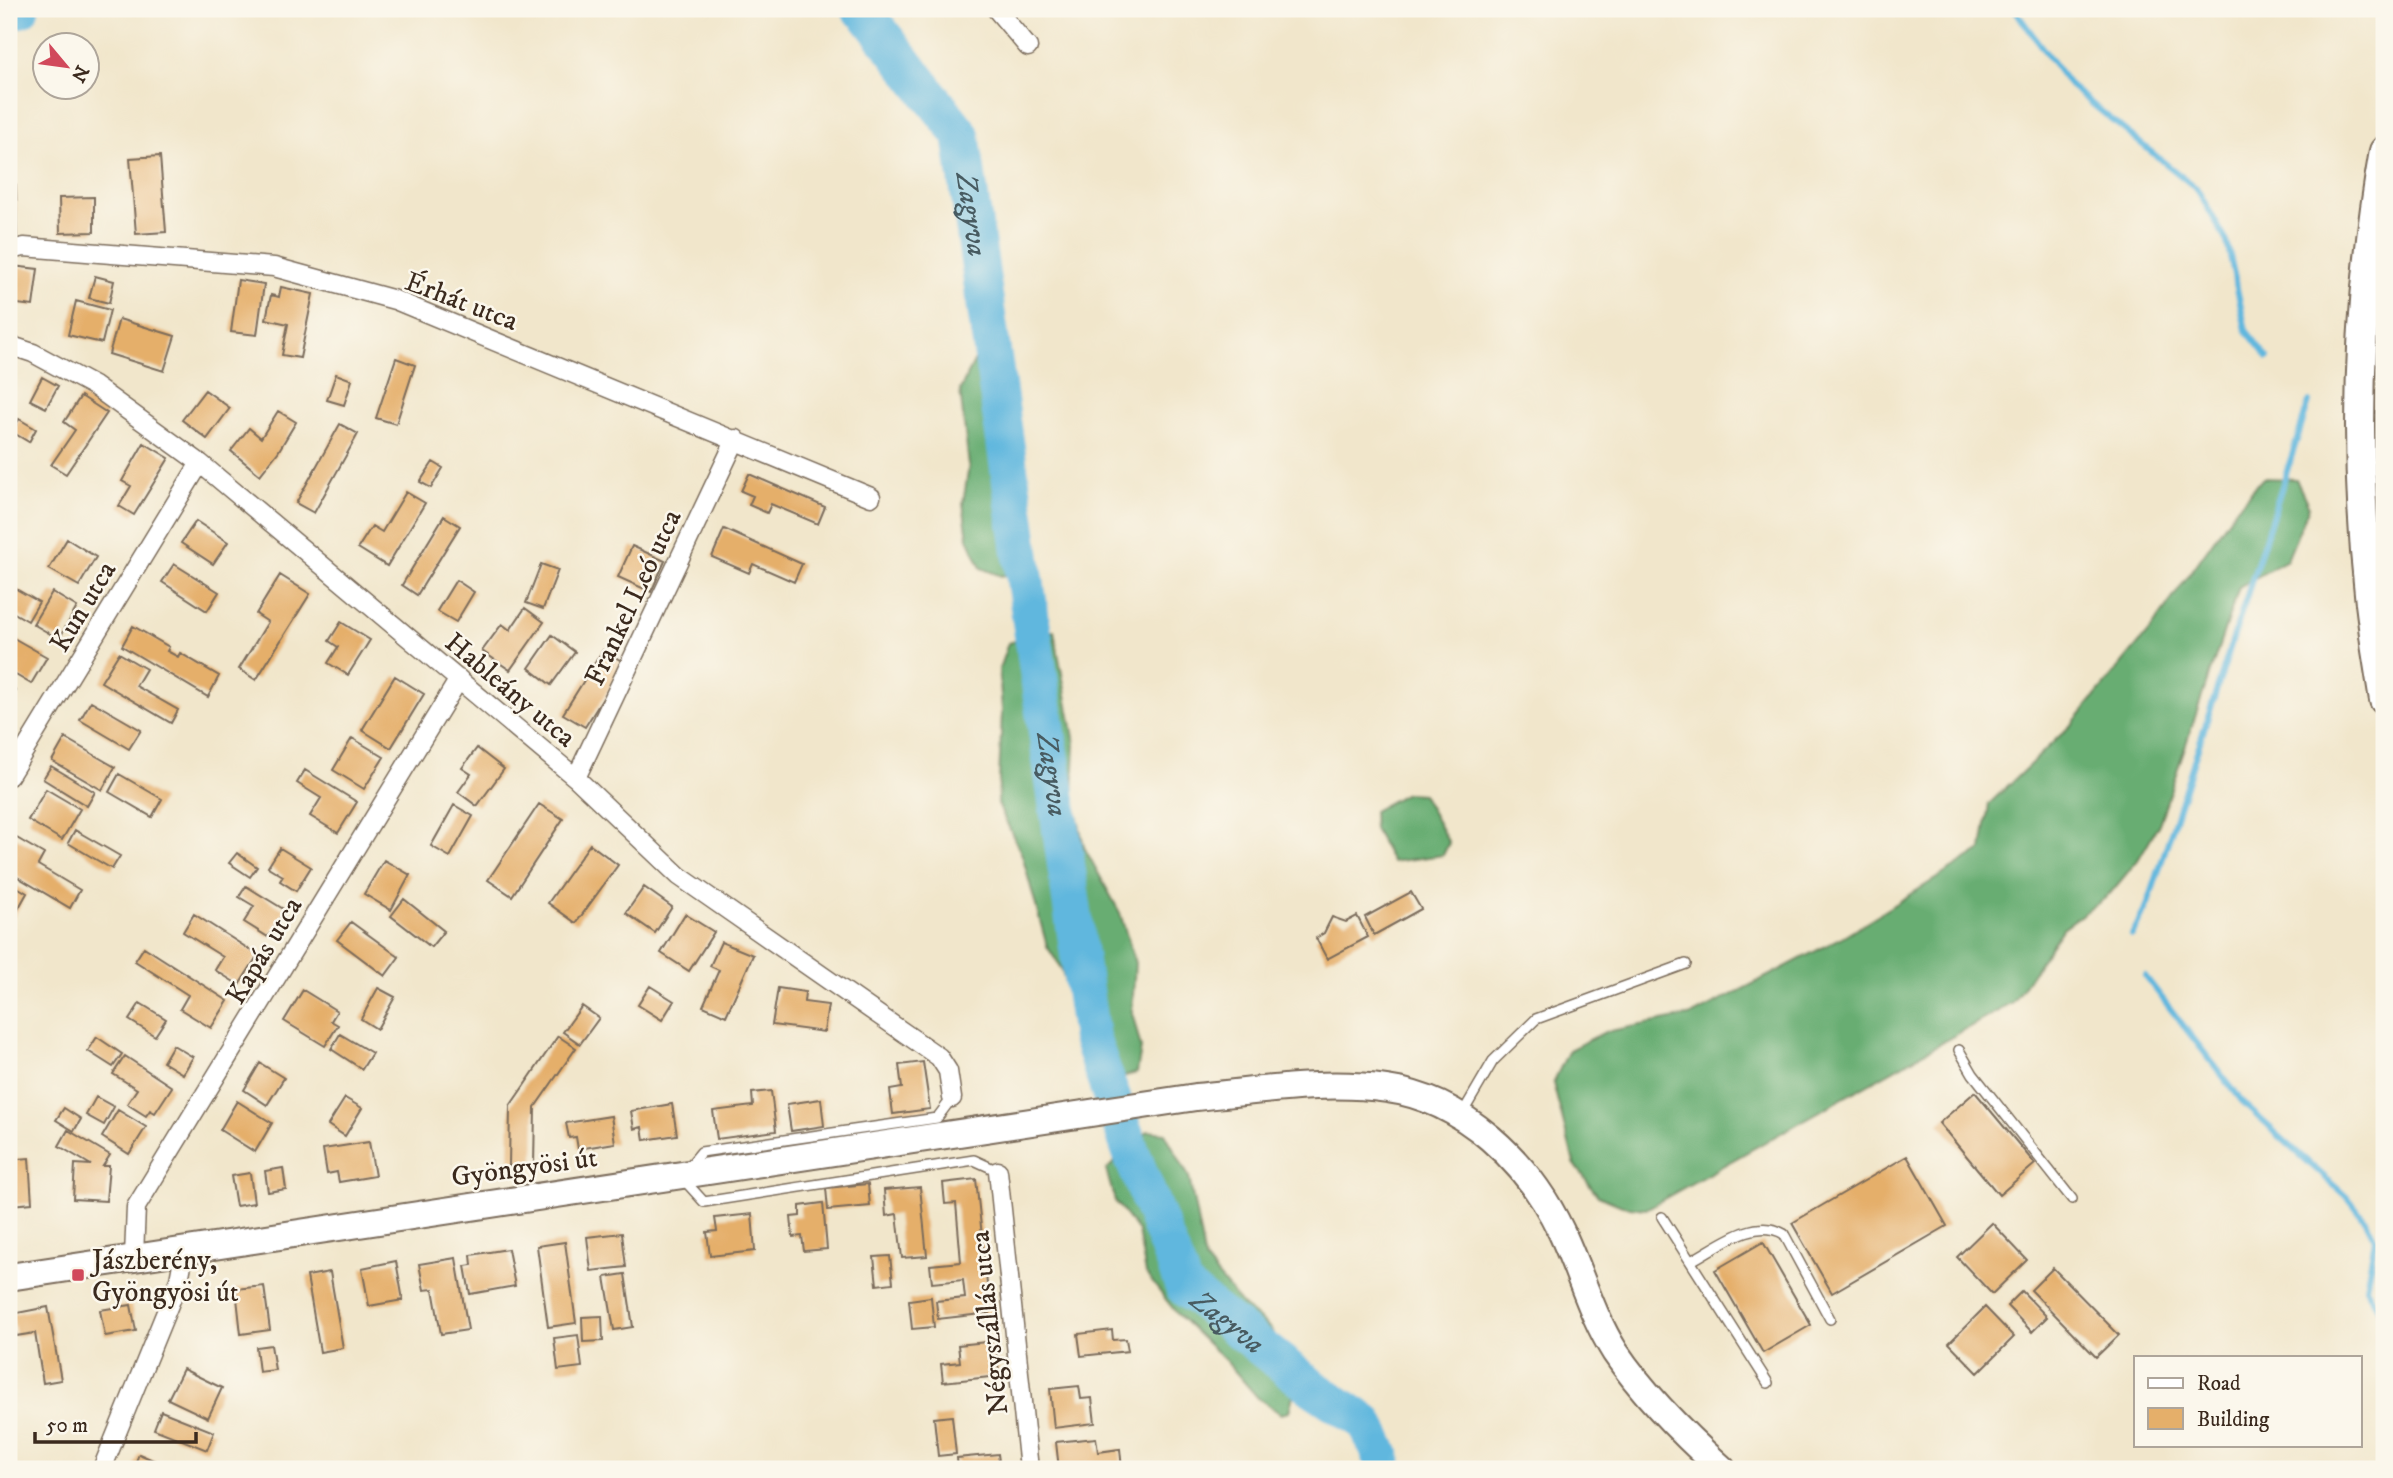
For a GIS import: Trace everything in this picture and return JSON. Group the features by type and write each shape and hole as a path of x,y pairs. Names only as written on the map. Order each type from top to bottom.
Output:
{"main road":[{"path":"2384,151 2369,253 2362,354 2361,477 2373,638 2384,700"}],"street":[{"path":"996,9 1028,47"},
{"name":"Érhát utca","path":"9,250 24,247 274,267 395,300 872,497"},
{"name":"Hableány utca","path":"9,345 33,353 94,386 200,463 576,778 679,876 939,1057 948,1071 952,1098"},
{"name":"Frankel Leó utca","path":"576,778 736,439"},
{"name":"Kun utca","path":"9,776 200,463"},
{"name":"Kapás utca","path":"134,1256 136,1207 459,679"},
{"name":"Gyöngyösi út","path":"9,1277 1196,1097 1318,1087 1387,1089 1423,1097 1460,1117 1490,1138 1517,1164 1542,1197 1561,1231 1583,1286 1614,1350 1648,1395 1722,1469"},
{"name":"Négyszállás utca","path":"998,1171 1029,1469"},
{"path":"102,1469 179,1280 185,1250"}],"lane":[{"path":"1460,1117 1493,1061 1507,1044 1536,1019 1686,964"},
{"path":"1959,1050 1973,1074 2072,1199"},
{"path":"952,1098 937,1118 701,1152 681,1177 704,1202 974,1160 998,1171"},
{"path":"1662,1217 1768,1383"},
{"path":"1690,1261 1756,1227 1772,1227 1784,1234 1830,1319"}],"green space":[{"path":"976,358 1007,360 1037,568 1001,576 981,568 968,538 963,503 969,466 960,390"},
{"path":"2263,478 2296,479 2309,507 2287,560 2239,587 2159,824 2138,860 2108,896 2063,928 2012,1003 1646,1209 1622,1206 1598,1196 1574,1163 1553,1083 1569,1050 1605,1032 1693,1015 1837,940 1982,850 1989,804 2072,724 2151,629 2237,507"},
{"path":"1054,631 1075,743 1073,796 1084,847 1120,913 1135,963 1132,1012 1141,1048 1137,1073 1122,1077 1083,1052 1062,970 1047,946 1022,855 998,804 1002,710 999,669 1008,643"},
{"path":"1406,793 1422,794 1449,843 1443,855 1392,862 1374,829 1373,811"},
{"path":"1148,1131 1165,1133 1189,1177 1205,1260 1242,1305 1271,1329 1294,1391 1289,1412 1281,1414 1258,1398 1226,1361 1178,1315 1146,1274 1138,1232 1115,1201 1106,1170"}],"building":[{"path":"160,156 166,232 136,234 130,158"},
{"path":"16,185 17,236 9,236 9,186"},
{"path":"94,197 94,232 60,233 59,198"},
{"path":"12,266 38,269 33,306 9,303"},
{"path":"95,276 114,281 109,303 89,298"},
{"path":"238,280 264,284 257,335 231,332"},
{"path":"281,287 313,294 300,358 282,355 288,324 266,319 271,295 279,297"},
{"path":"76,301 110,310 102,343 68,335"},
{"path":"119,319 175,336 164,371 109,354"},
{"path":"396,358 415,365 396,424 376,418"},
{"path":"336,374 352,380 344,405 327,400"},
{"path":"42,377 58,386 46,408 30,400"},
{"path":"205,390 230,408 207,439 182,420"},
{"path":"81,396 107,413 66,474 51,465 75,430 64,422"},
{"path":"278,411 296,422 260,475 231,451 249,428 261,438"},
{"path":"19,419 36,429 29,442 12,432"},
{"path":"340,424 358,434 314,513 296,503"},
{"path":"144,443 169,458 134,515 119,506 131,486 122,481"},
{"path":"433,462 443,468 431,488 420,482"},
{"path":"749,474 825,507 818,524 771,504 767,513 749,505 753,496 741,491"},
{"path":"406,492 425,503 387,566 358,548 372,526 382,532"},
{"path":"444,516 460,526 417,595 402,585"},
{"path":"196,521 228,542 213,564 181,543"},
{"path":"724,529 802,564 794,582 753,564 749,573 712,557"},
{"path":"67,539 96,557 79,586 49,569"},
{"path":"632,546 665,561 651,592 618,577"},
{"path":"174,564 219,592 207,611 162,582"},
{"path":"541,564 558,570 543,609 526,603"},
{"path":"280,575 310,594 256,680 239,669 268,622 256,614"},
{"path":"456,580 474,592 456,622 437,611"},
{"path":"9,585 39,602 28,621 9,610"},
{"path":"52,592 77,607 59,639 33,624"},
{"path":"525,608 544,622 510,670 482,651 502,624 510,630"},
{"path":"341,622 370,640 348,675 328,663 338,647 329,641"},
{"path":"133,626 169,647 167,651 178,657 180,653 219,676 208,697 122,646"},
{"path":"552,635 575,652 551,685 529,668"},
{"path":"10,636 47,657 31,684 9,671"},
{"path":"603,650 625,663 585,727 563,714"},
{"path":"119,653 146,669 136,686 178,710 171,723 101,682"},
{"path":"395,676 424,694 391,748 362,730"},
{"path":"9,686 16,691 9,704"},
{"path":"91,701 141,730 129,749 80,720"},
{"path":"65,738 115,767 102,790 52,761"},
{"path":"352,738 384,757 364,789 333,770"},
{"path":"477,748 504,769 477,806 458,792 471,774 462,768"},
{"path":"51,766 95,792 87,806 43,779"},
{"path":"305,770 357,802 338,833 310,816 321,798 297,783"},
{"path":"119,774 162,799 152,817 109,792"},
{"path":"46,789 80,809 62,840 28,820"},
{"path":"539,804 563,819 512,896 488,880"},
{"path":"454,805 473,816 450,857 431,846"},
{"path":"75,830 120,856 112,869 68,843"},
{"path":"15,837 44,854 38,865 80,890 70,908 9,872 9,847"},
{"path":"590,844 618,865 576,923 548,903"},
{"path":"280,848 311,867 296,891 280,881 283,876 268,867"},
{"path":"237,853 257,867 250,877 229,863"},
{"path":"384,860 410,875 391,910 364,894"},
{"path":"9,882 27,893 12,920 9,918"},
{"path":"246,886 285,910 268,937 244,922 254,906 239,897"},
{"path":"644,887 672,907 655,933 626,913"},
{"path":"1411,892 1421,909 1374,935 1365,917"},
{"path":"404,899 444,931 431,947 391,916"},
{"path":"194,914 258,955 239,985 215,970 223,957 183,932"},
{"path":"685,914 714,932 689,971 661,953"},
{"path":"1357,916 1368,937 1327,959 1316,938 1324,933 1332,917 1346,922"},
{"path":"351,922 399,957 385,976 337,940"},
{"path":"721,942 753,955 726,1016 703,1006 719,970 710,966"},
{"path":"144,947 228,1001 211,1028 180,1009 188,995 135,961"},
{"path":"650,986 674,1001 662,1020 638,1005"},
{"path":"378,988 395,997 377,1029 361,1019"},
{"path":"778,988 805,992 804,1002 828,1005 824,1032 772,1025"},
{"path":"303,990 337,1011 331,1021 338,1025 325,1046 284,1021"},
{"path":"140,1003 166,1019 155,1036 129,1020"},
{"path":"582,1006 599,1018 580,1044 563,1032"},
{"path":"340,1034 372,1053 362,1069 331,1049"},
{"path":"558,1036 576,1048 535,1107 534,1167 509,1166 510,1106"},
{"path":"97,1037 122,1054 113,1067 88,1051"},
{"path":"173,1045 193,1057 183,1074 163,1062"},
{"path":"125,1056 172,1087 155,1113 150,1110 146,1116 127,1104 137,1089 113,1074"},
{"path":"923,1062 930,1109 893,1114 890,1090 902,1088 899,1065"},
{"path":"260,1063 284,1078 267,1105 244,1090"},
{"path":"771,1091 776,1131 717,1139 713,1111 753,1106 752,1093"},
{"path":"1975,1092 2035,1164 1999,1195 1939,1123"},
{"path":"96,1097 114,1107 104,1125 86,1115"},
{"path":"345,1098 362,1108 345,1136 328,1125"},
{"path":"821,1099 824,1126 791,1131 787,1104"},
{"path":"237,1101 272,1123 255,1152 220,1130"},
{"path":"672,1104 677,1135 644,1140 642,1127 634,1129 631,1111"},
{"path":"64,1108 81,1119 74,1131 56,1120"},
{"path":"118,1110 146,1127 129,1154 102,1137"},
{"path":"611,1116 615,1143 578,1149 576,1137 569,1138 566,1123"},
{"path":"68,1130 110,1155 103,1166 109,1166 106,1201 73,1199 75,1164 91,1165 59,1146"},
{"path":"369,1142 375,1176 339,1182 337,1172 327,1174 323,1149"},
{"path":"1907,1156 1947,1226 1832,1293 1792,1223"},
{"path":"29,1158 32,1203 11,1205 9,1160"},
{"path":"283,1168 286,1189 268,1192 265,1171"},
{"path":"250,1173 254,1203 236,1206 231,1176"},
{"path":"976,1179 990,1313 938,1319 936,1301 965,1298 963,1280 932,1283 930,1265 961,1262 956,1203 945,1204 943,1183"},
{"path":"868,1184 870,1206 828,1210 826,1188"},
{"path":"920,1187 927,1256 902,1258 897,1214 886,1216 884,1190"},
{"path":"823,1203 827,1249 804,1251 802,1236 793,1237 791,1217 800,1216 800,1206"},
{"path":"752,1214 755,1251 710,1256 707,1232 717,1231 715,1218"},
{"path":"1992,1223 2027,1260 1992,1294 1957,1257"},
{"path":"622,1233 626,1267 591,1271 587,1237"},
{"path":"565,1242 576,1323 548,1327 537,1246"},
{"path":"1763,1242 1811,1325 1763,1353 1715,1270"},
{"path":"508,1249 515,1286 470,1294 465,1266 472,1265 471,1255"},
{"path":"890,1256 893,1283 877,1285 874,1257"},
{"path":"456,1258 468,1330 441,1334 433,1289 424,1290 419,1264"},
{"path":"396,1261 403,1300 369,1306 362,1268"},
{"path":"2053,1268 2119,1335 2096,1357 2031,1290"},
{"path":"330,1272 343,1348 320,1352 307,1276"},
{"path":"625,1274 633,1327 614,1330 605,1277"},
{"path":"264,1286 270,1330 241,1334 236,1289"},
{"path":"2022,1291 2047,1317 2032,1332 2007,1306"},
{"path":"931,1297 934,1327 912,1329 909,1300"},
{"path":"131,1305 136,1331 105,1336 100,1310"},
{"path":"48,1307 61,1380 43,1383 35,1333 16,1336 12,1314"},
{"path":"1985,1307 2014,1337 1978,1373 1949,1343"},
{"path":"602,1316 603,1341 583,1342 582,1317"},
{"path":"1112,1330 1113,1340 1126,1339 1128,1351 1081,1356 1078,1334"},
{"path":"578,1335 582,1367 558,1370 554,1338"},
{"path":"996,1341 999,1376 943,1382 941,1364 960,1362 958,1345"},
{"path":"271,1345 275,1370 259,1372 256,1347"},
{"path":"183,1369 222,1388 208,1418 168,1399"},
{"path":"1079,1386 1081,1399 1092,1398 1095,1423 1054,1428 1050,1389"},
{"path":"161,1411 214,1432 207,1450 154,1429"},
{"path":"952,1416 956,1454 938,1456 934,1418"},
{"path":"1096,1438 1098,1452 1120,1449 1122,1469 1059,1469 1056,1442"},
{"path":"139,1454 174,1469 133,1469"},
{"path":"998,1454 1000,1469 958,1469 957,1458"}],"waterway":[{"name":"Zagyva","path":"9,12 20,9"},
{"name":"Zagyva","path":"860,9 961,135 1091,1038 1132,1155 1184,1287 1313,1388 1366,1423 1382,1457 1384,1469"},
{"path":"2014,9 2070,86 2197,189 2227,242 2246,330 2268,358"},
{"path":"2132,935 2148,904 2309,402"},
{"path":"2145,976 2245,1105 2350,1200 2366,1221 2375,1239 2366,1288 2384,1318"}],"place":[{"name":"Jászberény, Gyöngyösi út","path":"78,1275"}]}
